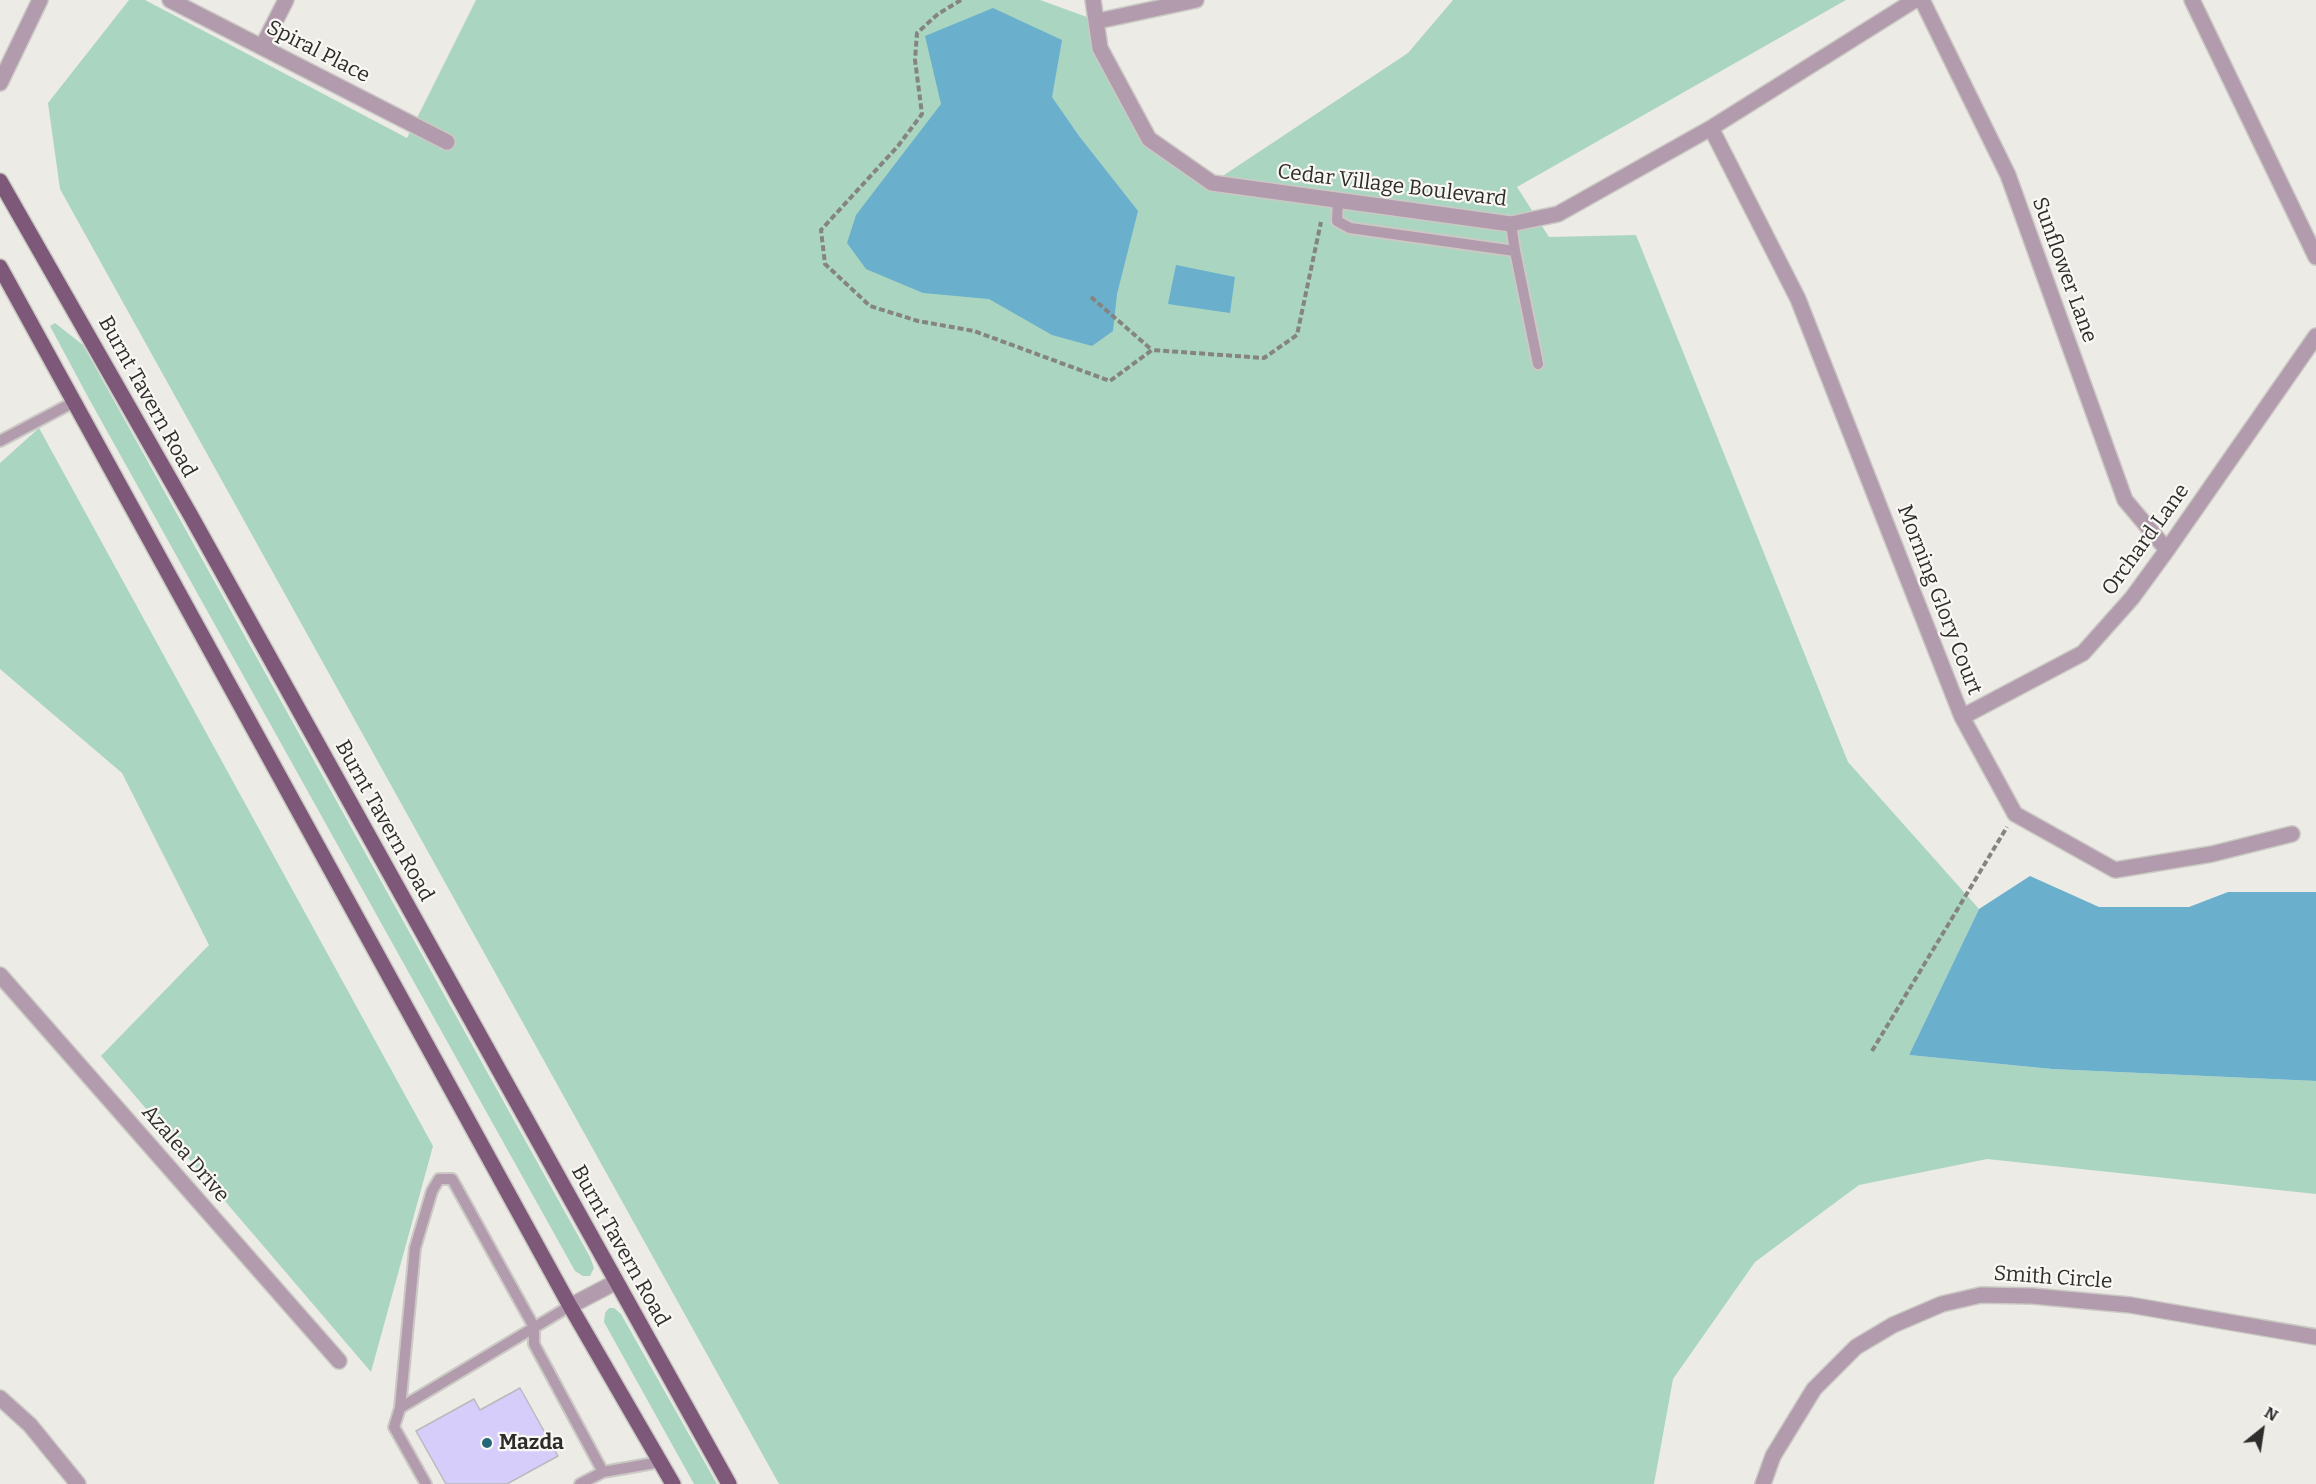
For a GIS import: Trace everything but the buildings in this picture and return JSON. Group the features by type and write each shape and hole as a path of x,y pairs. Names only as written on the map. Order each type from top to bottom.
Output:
{"main road":[{"name":"Burnt Tavern Road","path":"0,181 190,516 729,1484"},
{"path":"0,267 570,1306 673,1484"}],"street":[{"path":"0,82 40,0"},
{"name":"Spiral Place","path":"170,0 447,142"},
{"path":"262,47 286,0"},
{"name":"Cedar Village Boulevard","path":"1093,0 1098,21 1100,48 1149,139 1212,183 1511,224 1558,214 1711,128 1915,0"},
{"path":"1098,21 1196,0"},
{"name":"Sunflower Lane","path":"1922,0 2008,175 2125,500 2167,550"},
{"path":"2192,0 2316,257"},
{"name":"Morning Glory Court","path":"1711,128 1798,299 1962,717 2015,814"},
{"name":"Orchard Lane","path":"1962,717 2083,653 2132,598 2316,336"},
{"path":"2015,814 2115,870 2212,854 2292,834"},
{"name":"Azalea Drive","path":"0,975 339,1360"},
{"path":"570,1306 616,1282"},
{"name":"Smith Circle","path":"1763,1484 1773,1456 1814,1389 1856,1347 1893,1325 1942,1304 1981,1295 2042,1297 2130,1305 2316,1337"},
{"path":"0,1398 30,1425 78,1484"}],"lane":[{"path":"1332,200 1337,221 1350,228 1515,251"},
{"path":"1511,224 1538,364"},
{"path":"0,441 74,402"},
{"path":"426,1484 394,1427 400,1408 415,1248 432,1191 439,1179 452,1179 534,1327 534,1344 603,1472"},
{"path":"400,1408 570,1306"},
{"path":"580,1484 603,1472 660,1462"}],"path":[{"path":"961,0 938,14 917,33 915,60 921,114 898,146 821,230 825,264 870,306 918,321 974,331 1110,381 1152,350"},
{"path":"1091,297 1152,350 1264,358 1297,335 1332,200"},
{"path":"1872,1051 2015,814"}],"green space":[{"path":"129,0 145,0 407,138 476,0 1040,0 1098,21 1100,48 1149,139 1212,183 1408,53 1453,0 1846,0 1517,187 1549,237 1636,235 1848,762 1979,909 1909,1055 2052,1069 2316,1081 2316,1194 1987,1159 1859,1185 1755,1262 1673,1379 1654,1484 779,1484 60,189 48,103"},
{"path":"55,323 83,345 590,1257 594,1268 590,1276 583,1276 575,1271 88,397 50,326"},
{"path":"39,428 433,1146 371,1372 101,1056 209,945 122,773 0,669 0,463"},
{"path":"609,1308 614,1308 621,1314 717,1484 694,1484 604,1322 605,1313"}],"water":[{"path":"993,8 1062,40 1052,97 1079,136 1138,211 1117,294 1113,331 1092,346 1052,335 989,299 923,293 866,269 847,243 856,215 941,104 925,36"},
{"path":"1176,265 1235,277 1230,313 1168,304"},
{"path":"2030,876 2099,907 2189,907 2228,892 2316,892 2316,1081 2052,1069 1909,1055 1979,909"}],"place":[{"name":"Mazda","path":"487,1443"}]}
